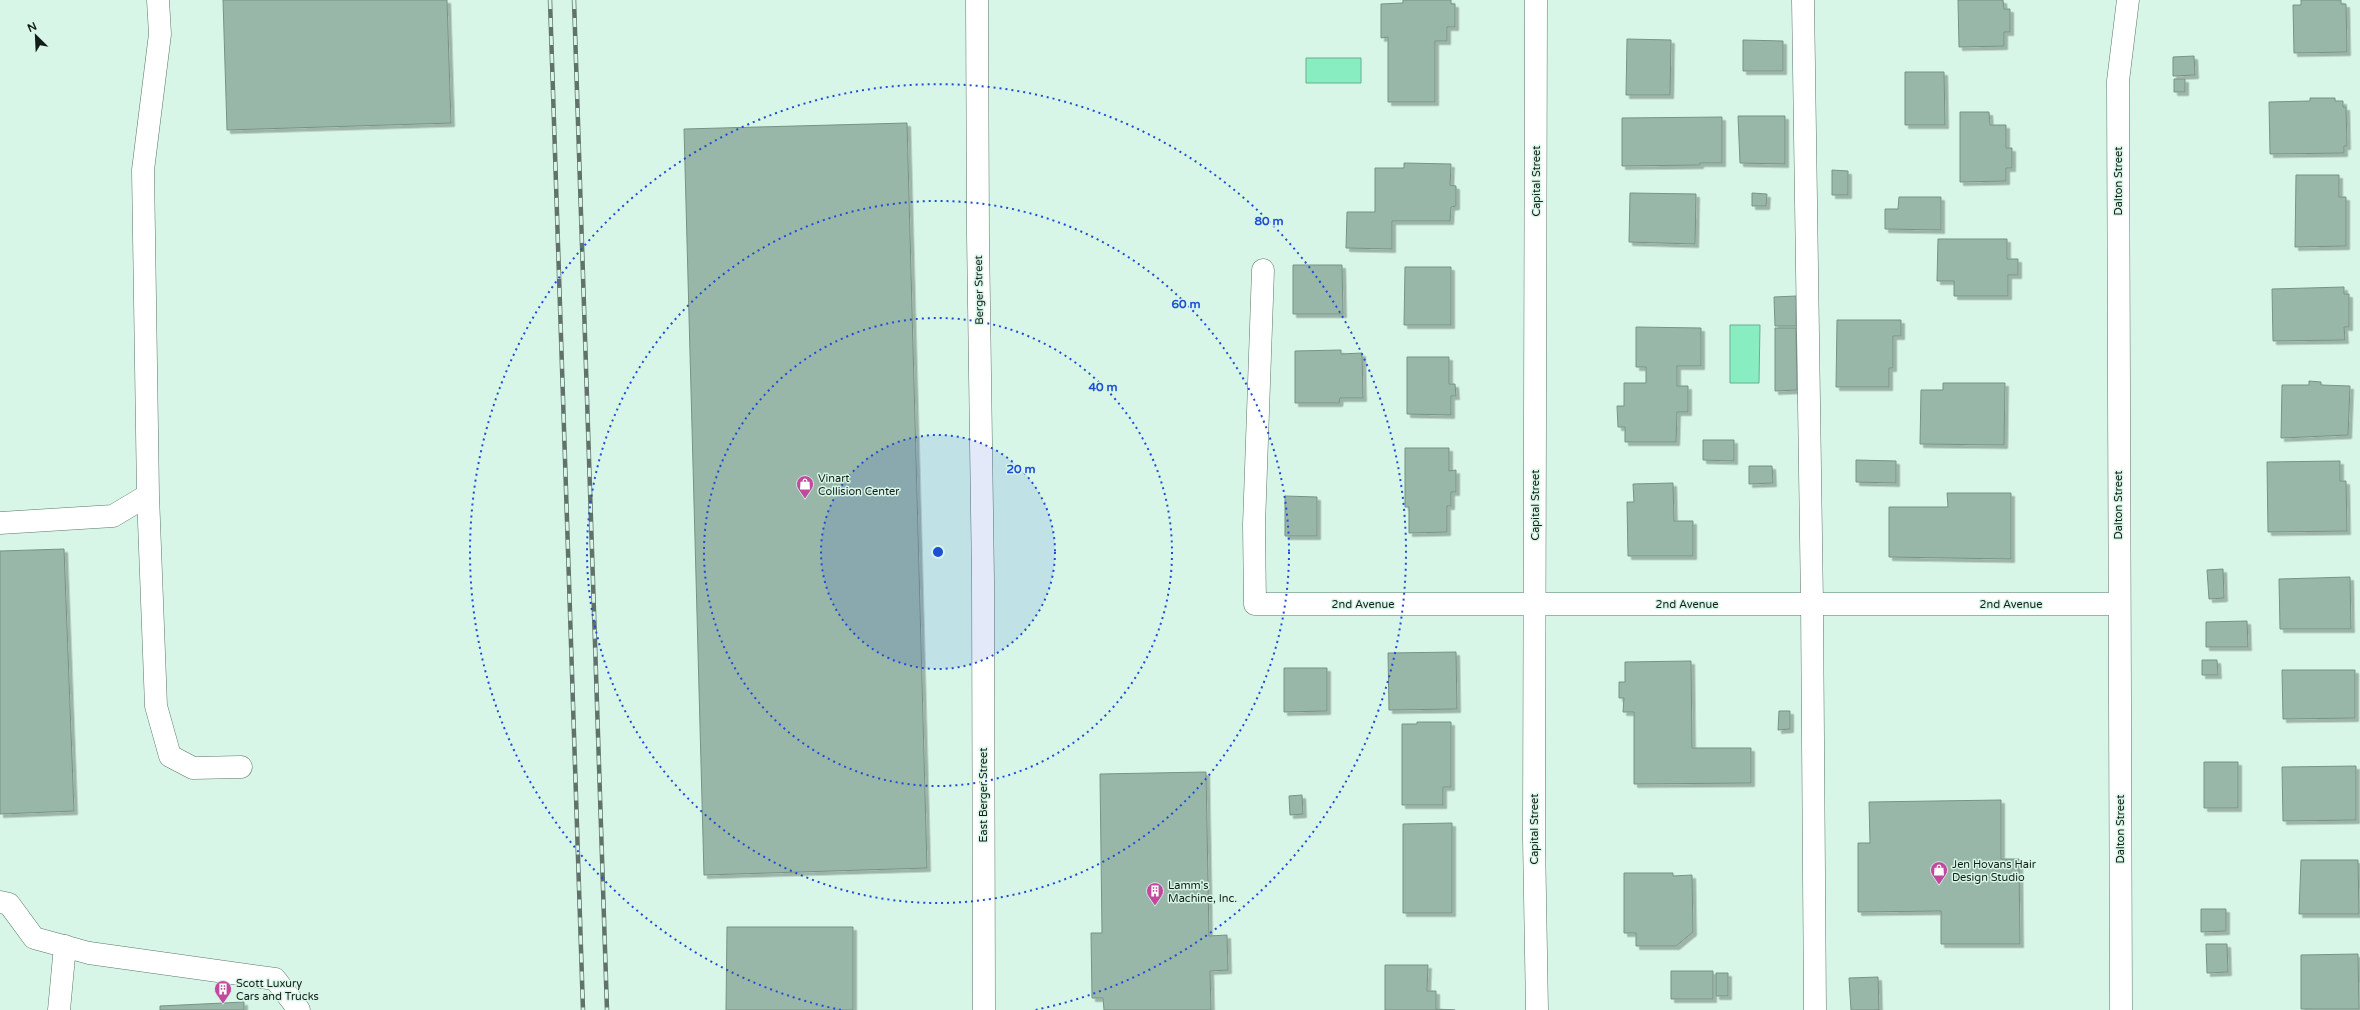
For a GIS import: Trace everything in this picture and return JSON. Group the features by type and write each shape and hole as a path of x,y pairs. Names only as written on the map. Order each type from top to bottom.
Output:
{"street":[{"path":"158,0 160,34 143,170 148,495 156,706 170,756 193,768 241,767"},
{"name":"Berger Street","path":"977,0 978,234 983,580"},
{"name":"Capital Street","path":"1536,0 1534,838 1537,1010"},
{"path":"1803,0 1812,604 1815,1010"},
{"name":"Dalton Street","path":"2121,1010 2118,604 2118,81 2128,0"},
{"name":"2nd Avenue","path":"1263,270 1254,525 1255,604 2118,604"},
{"path":"0,523 113,516 148,495"},
{"name":"East Berger Street","path":"983,580 984,1010"},
{"path":"0,902 8,904 34,938 89,953 275,979 299,1010"},
{"path":"59,1010 65,946"}],"shaded area":[{"path":"1306,58 1361,58 1361,83 1306,83"},
{"path":"1730,325 1760,325 1759,383 1730,383"}],"building":[{"path":"223,0 447,0 451,123 227,130"},
{"path":"1403,0 1451,0 1451,4 1455,4 1455,27 1447,27 1447,41 1435,41 1435,102 1388,102 1388,37 1381,38 1381,4 1403,3"},
{"path":"1958,0 2003,0 2004,9 2010,9 2010,32 2004,32 2004,46 1959,47"},
{"path":"2301,0 2341,0 2341,4 2346,4 2347,52 2294,53 2293,5 2301,5"},
{"path":"1627,39 1671,40 1670,95 1626,95"},
{"path":"1743,40 1783,41 1783,71 1743,71"},
{"path":"2194,56 2195,75 2173,76 2173,57"},
{"path":"1905,72 1944,72 1945,125 1905,125"},
{"path":"2174,79 2185,79 2185,92 2174,92"},
{"path":"2310,98 2335,98 2335,101 2343,101 2343,107 2346,107 2347,146 2344,146 2344,153 2270,154 2269,102 2310,101"},
{"path":"1960,112 1989,112 1990,125 2006,125 2006,148 2012,148 2012,168 2006,168 2006,181 1960,182"},
{"path":"1738,116 1785,116 1785,164 1740,163"},
{"path":"1722,117 1722,163 1700,163 1700,165 1622,166 1622,118"},
{"name":"Vinart Collision Center","path":"907,123 927,868 704,875 684,129"},
{"path":"1404,163 1451,164 1450,185 1456,186 1456,206 1451,207 1450,221 1392,221 1392,249 1346,248 1347,212 1375,212 1375,168 1404,168"},
{"path":"1832,170 1848,171 1848,195 1832,195"},
{"path":"2296,175 2339,175 2339,197 2346,197 2346,246 2295,247"},
{"path":"1630,193 1696,194 1695,244 1629,242"},
{"path":"1752,193 1767,194 1766,206 1752,206"},
{"path":"1899,197 1941,197 1941,230 1885,229 1885,209 1898,209"},
{"path":"1938,239 2007,239 2007,259 2018,259 2018,275 2008,275 2008,296 1954,296 1954,281 1937,281"},
{"path":"1293,265 1342,265 1343,314 1293,314"},
{"path":"1405,267 1451,267 1451,325 1404,325"},
{"path":"2344,287 2344,294 2349,294 2349,327 2344,327 2345,340 2273,341 2272,289"},
{"path":"1796,296 1796,326 1775,326 1774,297"},
{"path":"1837,320 1901,320 1901,336 1893,336 1893,368 1889,368 1889,387 1836,387"},
{"path":"1636,327 1701,328 1701,366 1677,366 1677,386 1688,386 1688,412 1677,412 1676,442 1625,442 1625,427 1618,427 1617,406 1624,406 1624,383 1646,383 1646,367 1636,367"},
{"path":"1775,328 1796,328 1797,390 1775,391"},
{"path":"1341,350 1341,354 1362,353 1363,398 1340,398 1339,403 1295,403 1295,351"},
{"path":"1407,357 1449,357 1449,384 1455,384 1456,396 1451,396 1451,415 1407,414"},
{"path":"2309,381 2321,382 2321,385 2350,386 2348,435 2281,438 2282,385 2309,385"},
{"path":"1943,383 2005,383 2004,445 1920,444 1921,390 1943,390"},
{"path":"1703,440 1734,440 1734,461 1703,460"},
{"path":"1405,448 1449,448 1449,471 1456,470 1456,492 1451,492 1451,506 1447,506 1447,532 1409,533 1409,507 1405,507"},
{"path":"1856,460 1896,461 1896,483 1856,482"},
{"path":"2340,461 2340,481 2346,481 2347,531 2268,532 2267,462"},
{"path":"1749,466 1772,466 1773,483 1749,484"},
{"path":"1673,483 1674,521 1693,521 1693,556 1628,556 1627,502 1634,502 1633,484"},
{"path":"1947,493 2011,493 2011,559 1889,557 1889,507 1948,507"},
{"path":"1285,496 1317,497 1317,536 1285,536"},
{"path":"64,549 74,811 0,814 0,551"},
{"path":"2223,569 2224,598 2209,599 2207,570"},
{"path":"2350,577 2351,629 2280,629 2279,579"},
{"path":"2247,621 2248,647 2206,647 2206,622"},
{"path":"1456,652 1457,709 1389,710 1388,653"},
{"path":"2202,660 2217,660 2218,675 2202,675"},
{"path":"1691,661 1692,748 1751,748 1751,783 1634,784 1634,712 1623,712 1624,698 1619,698 1619,682 1625,682 1625,662"},
{"path":"1284,668 1327,668 1327,711 1284,712"},
{"path":"2282,670 2355,670 2355,718 2283,719"},
{"path":"1779,711 1790,711 1790,729 1778,730"},
{"path":"1417,722 1451,722 1451,787 1443,787 1443,805 1402,805 1402,724 1417,724"},
{"path":"2204,762 2238,762 2238,808 2204,808"},
{"path":"2356,766 2356,820 2283,821 2282,767"},
{"name":"Lamm's Machine, Inc.","path":"1206,772 1209,936 1227,935 1228,970 1210,971 1211,1010 1104,1010 1103,998 1092,998 1091,933 1102,933 1100,774"},
{"path":"1302,795 1303,814 1290,815 1289,796"},
{"name":"Jen Hovans Hair Design Studio","path":"2001,800 2001,859 2019,859 2020,944 1941,944 1941,911 1858,912 1858,843 1870,843 1869,802"},
{"path":"1452,823 1452,913 1403,913 1403,824"},
{"path":"2301,860 2358,860 2359,914 2299,914"},
{"path":"1624,873 1673,873 1673,876 1692,875 1693,932 1676,946 1636,946 1636,933 1624,933"},
{"path":"2201,909 2226,909 2226,931 2201,932"},
{"path":"727,927 853,927 853,1010 726,1010"},
{"path":"2206,944 2227,944 2228,972 2207,973"},
{"path":"2358,954 2359,1009 2301,1009 2301,955"},
{"path":"1385,965 1428,965 1427,991 1436,991 1436,1009 1455,1010 1385,1010"},
{"path":"1671,971 1713,971 1713,999 1671,999"},
{"path":"1716,973 1728,973 1728,996 1716,996"},
{"path":"1878,977 1879,1010 1851,1010 1849,978"},
{"name":"Scott Luxury Cars and Trucks","path":"244,1002 244,1010 160,1010 160,1006"}],"railway":[{"path":"550,0 583,1010"},
{"path":"574,0 607,1010"}],"place":[{"name":"Vinart Collision Center","path":"805,499"},
{"name":"Jen Hovans Hair Design Studio","path":"1939,885"},
{"name":"Lamm's Machine, Inc.","path":"1155,906"},
{"name":"Scott Luxury Cars and Trucks","path":"223,1004"}]}
